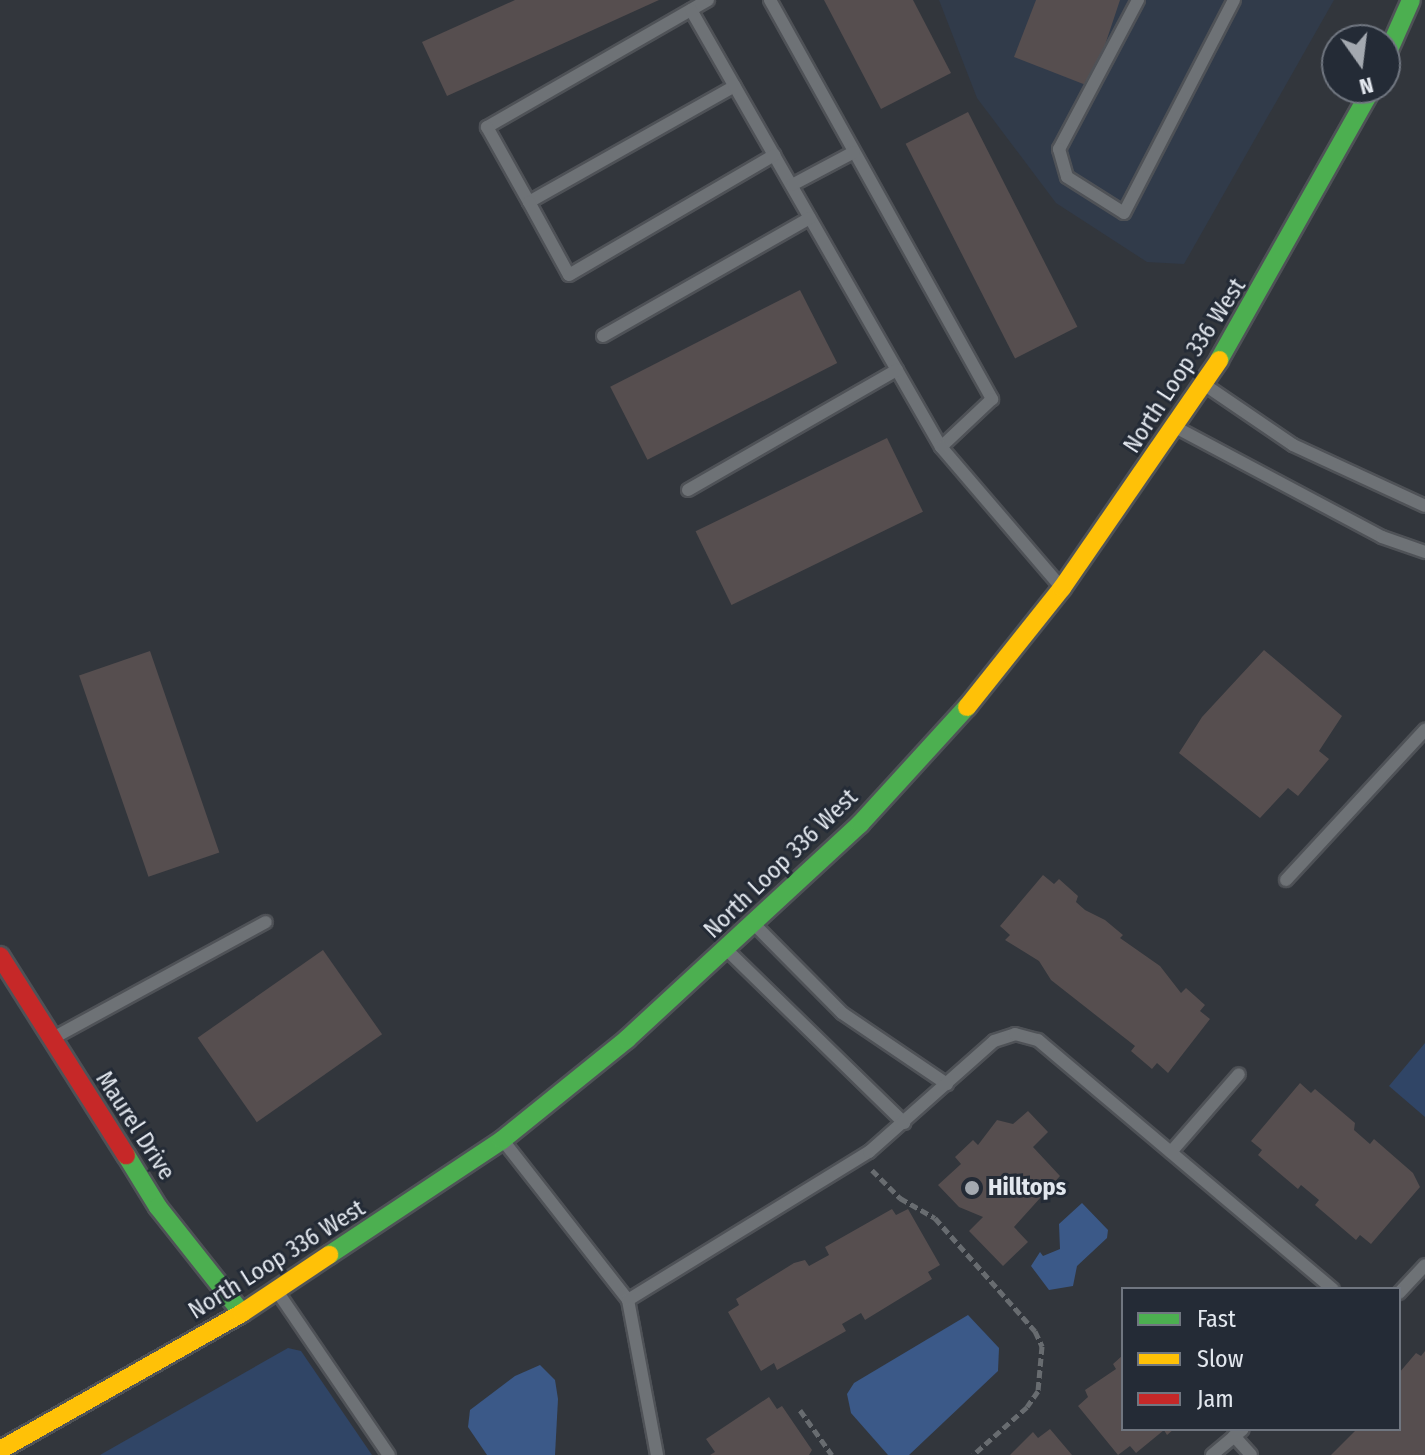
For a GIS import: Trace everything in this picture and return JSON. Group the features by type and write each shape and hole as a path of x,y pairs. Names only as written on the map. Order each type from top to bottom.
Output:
{"main road":[{"path":"1400,24 1411,0"},
{"name":"North Loop 336 West","path":"0,1450 242,1313 502,1140 756,925 963,712 1062,588 1204,384 1311,205 1364,104"},
{"name":"Maurel Drive","path":"0,956 50,1040 158,1207 242,1313"}],"lane":[{"path":"708,0 487,127 569,275 774,155"},
{"path":"770,0 992,399 941,447"},
{"path":"1138,0 1059,149 1067,177 1124,213 1234,0"},
{"path":"691,10 941,447 1062,588"},
{"path":"529,202 735,86"},
{"path":"792,185 854,152"},
{"path":"603,336 810,218"},
{"path":"688,490 897,370"},
{"path":"1204,384 1293,445 1425,506"},
{"path":"1176,427 1368,530 1425,552"},
{"path":"1286,880 1425,730"},
{"path":"50,1040 266,922"},
{"path":"756,925 842,1013 947,1084"},
{"path":"727,950 904,1123"},
{"path":"628,1300 861,1157 904,1123 994,1041 1015,1034 1038,1040 1331,1287"},
{"path":"1171,1152 1239,1074"},
{"path":"502,1140 628,1300 657,1455"},
{"path":"1401,1291 1425,1265"},
{"path":"277,1291 389,1455"},
{"path":"1212,1455 1239,1433 1251,1455"}],"path":[{"path":"861,1157 900,1198 935,1218 1035,1331 1042,1346 1038,1391 1027,1407 973,1455"},
{"path":"800,1410 832,1455"}],"shaded area":[{"path":"939,0 1334,0 1184,264 1147,262 1056,203 977,98"},
{"path":"1425,1043 1425,1117 1389,1086"},
{"path":"1082,1203 1108,1230 1107,1238 1077,1266 1073,1286 1049,1290 1031,1266 1040,1252 1043,1256 1060,1249 1059,1224"},
{"path":"968,1315 999,1348 998,1371 909,1455 888,1455 851,1413 847,1394 854,1383"},
{"path":"288,1348 301,1351 372,1455 100,1455"},
{"path":"540,1365 555,1380 558,1399 555,1455 487,1455 468,1427 470,1410 515,1376"}],"building":[{"path":"515,0 659,0 447,96 422,42"},
{"path":"824,0 913,0 951,73 881,109"},
{"path":"1036,0 1120,0 1091,87 1014,57"},
{"path":"968,112 1077,327 1015,359 906,144"},
{"path":"800,290 837,363 647,460 610,387"},
{"path":"887,438 923,512 732,605 696,531"},
{"path":"1264,650 1342,716 1319,751 1329,759 1298,796 1288,788 1260,818 1179,753 1202,717"},
{"path":"150,651 219,852 148,877 79,675"},
{"path":"1043,875 1054,884 1059,879 1078,896 1076,902 1085,910 1105,920 1123,935 1120,938 1160,966 1181,993 1186,988 1205,1005 1200,1011 1210,1019 1168,1073 1157,1063 1152,1069 1131,1051 1135,1046 1051,980 1039,961 1005,940 1010,935 1000,926"},
{"path":"323,950 382,1034 257,1122 198,1038"},
{"path":"1300,1083 1311,1093 1315,1089 1355,1123 1354,1130 1370,1144 1374,1139 1413,1173 1420,1187 1371,1244 1360,1235 1356,1240 1315,1205 1319,1200 1301,1185 1298,1189 1258,1155 1262,1150 1251,1141"},
{"path":"1028,1111 1048,1132 1033,1147 1060,1176 1014,1227 1028,1242 1003,1266 969,1231 983,1217 959,1207 938,1185 961,1164 955,1157 973,1140 978,1145 997,1120 1013,1124"},
{"path":"892,1209 896,1215 908,1209 940,1265 928,1272 932,1279 865,1320 861,1313 842,1324 846,1331 777,1370 774,1363 761,1371 728,1312 739,1305 736,1299 794,1263 805,1260 809,1266 829,1255 825,1247"},
{"path":"1425,1351 1425,1455 1331,1455 1355,1431 1401,1431 1401,1371 1416,1353 1421,1356"},
{"path":"1121,1357 1121,1431 1163,1431 1136,1453 1130,1446 1118,1455 1078,1406 1088,1397 1085,1390 1116,1369 1113,1364"},
{"path":"769,1397 777,1409 782,1406 812,1450 809,1455 710,1455 715,1452 706,1439"},
{"path":"1050,1429 1072,1455 1010,1455 1033,1432 1038,1438"}],"traffic: fast":[{"path":"1400,24 1411,0"},
{"path":"1219,360 1363,104"},
{"path":"329,1255 502,1140 627,1039 860,824 967,707"},
{"path":"126,1155 158,1207 242,1313"}],"traffic: slow":[{"path":"967,707 1062,588 1219,360"},
{"path":"0,1450 242,1313 329,1255"}],"traffic: jam":[{"path":"0,956 126,1155"}],"place":[{"name":"Hilltops","path":"972,1188"}]}
